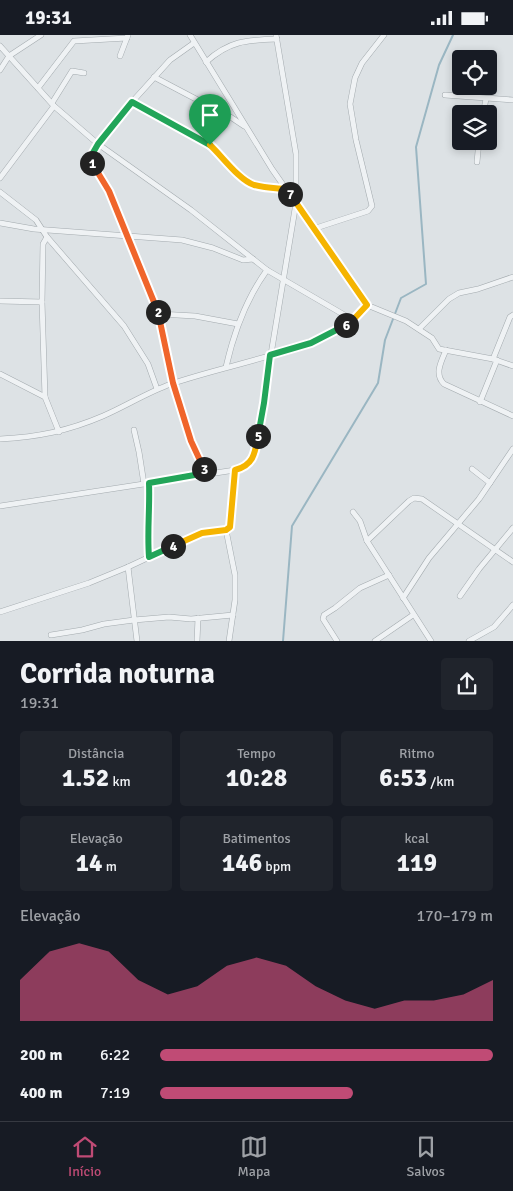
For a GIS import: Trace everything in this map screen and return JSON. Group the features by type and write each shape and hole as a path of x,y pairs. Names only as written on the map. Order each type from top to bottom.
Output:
{"street":[{"path":"0,70 9,56 41,35"},
{"path":"190,35 286,189 367,305 406,321 432,338 439,349 495,360 513,366"},
{"path":"313,229 368,211 372,206 356,140 350,104 355,78 362,63 384,35"},
{"path":"38,88 74,41 127,36 120,56"},
{"path":"0,506 235,470 251,462 255,451 264,403 270,355 296,203 296,154 277,37 234,44 218,51 206,63"},
{"path":"194,43 170,60 154,77 98,144 90,158 109,191 159,314 173,383 191,441 206,473"},
{"path":"0,46 53,105 98,144 191,209 267,270 353,320"},
{"path":"0,178 53,105 72,71 84,73"},
{"path":"154,77 246,127"},
{"path":"446,95 513,100"},
{"path":"485,105 486,99"},
{"path":"132,102 210,145 246,181 271,189 286,189"},
{"path":"477,162 478,150"},
{"path":"0,191 36,220 47,237 124,326 148,364 157,389"},
{"path":"0,223 43,229 182,239 213,248 243,260 253,259"},
{"path":"47,237 43,244 44,397 59,432"},
{"path":"226,367 238,324 258,283 267,270"},
{"path":"419,329 449,299 459,293 513,279"},
{"path":"0,301 42,302"},
{"path":"0,439 59,432 104,416 173,383 311,343 353,320 367,305"},
{"path":"159,314 195,316 238,324"},
{"path":"480,402 510,317 513,315"},
{"path":"446,350 438,373 439,379 444,384 513,416"},
{"path":"0,374 44,397"},
{"path":"134,430 150,499 149,557"},
{"path":"402,598 429,558 490,483 513,449"},
{"path":"472,469 490,483"},
{"path":"0,612 89,583 202,533 226,530 230,527 235,470"},
{"path":"367,541 409,501 414,498 422,499 513,562"},
{"path":"353,512 360,521 367,541 431,641"},
{"path":"460,596 513,528"},
{"path":"226,530 235,575 235,600 229,641"},
{"path":"128,567 137,641"},
{"path":"337,641 324,622 324,615 360,588 389,575"},
{"path":"469,641 494,627 513,605"},
{"path":"51,635 134,620 233,615"},
{"path":"375,641 413,615"},
{"path":"197,641 198,618"}],"waterway":[{"path":"283,641 292,526 378,383 385,340 401,298 426,284 416,147 439,65 453,35"}],"route":[{"path":"132,102 210,145 246,181 271,189 286,189 352,287 367,305 353,320 336,331 311,343 270,355 255,451 251,462 235,470 230,527 226,530 202,533 149,557 149,483 206,473 191,441 173,383 159,314 109,191 90,158 98,144 132,102"}]}
